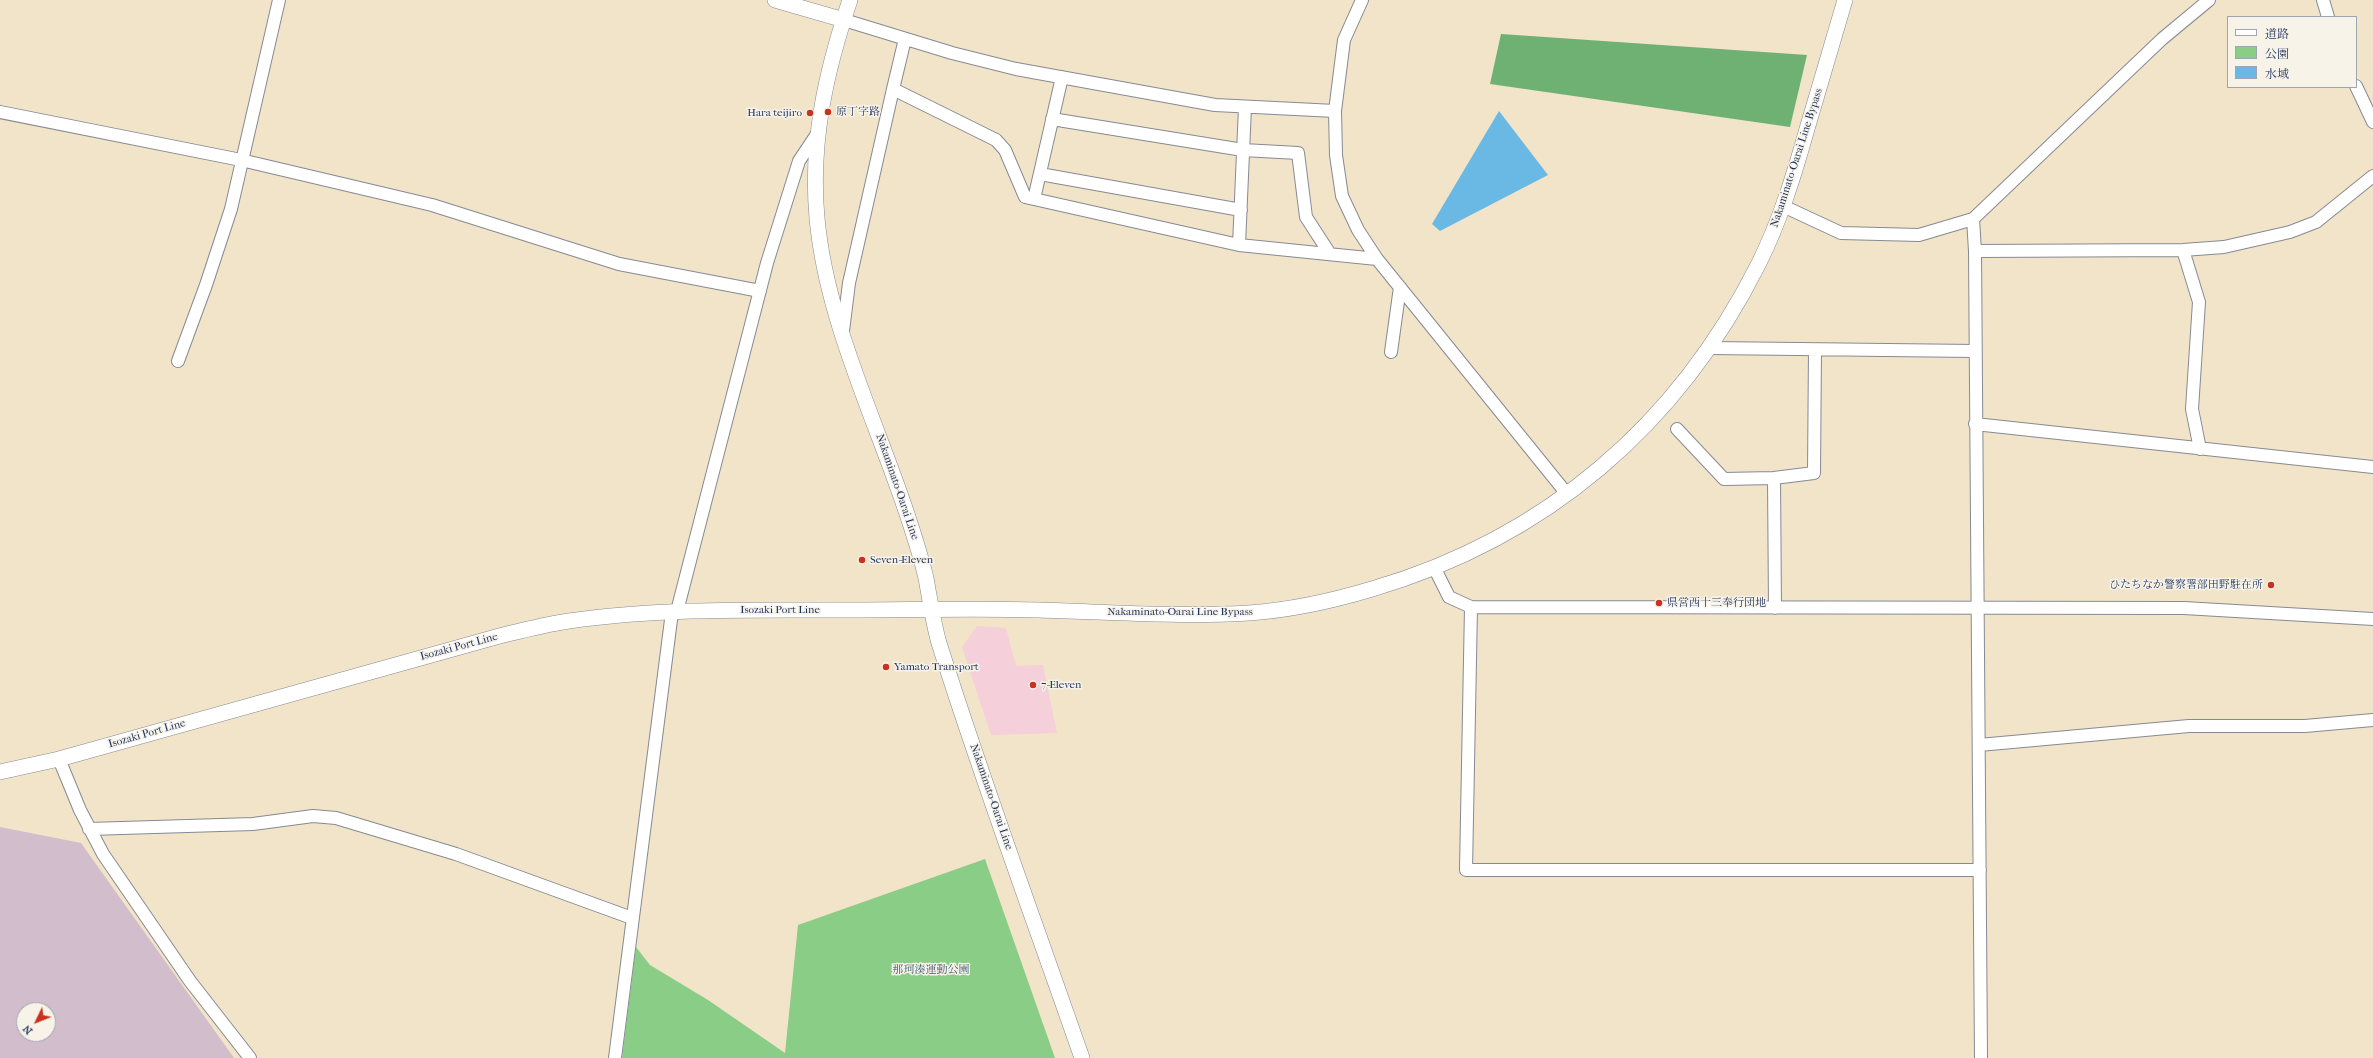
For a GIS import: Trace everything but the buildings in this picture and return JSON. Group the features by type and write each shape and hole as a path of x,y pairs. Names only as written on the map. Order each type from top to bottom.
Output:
{"main road":[{"path":"775,0 844,20"},
{"name":"Nakaminato-Oarai Line","path":"850,0 825,87 817,134 815,178 820,243 824,265 843,331 919,550 939,641 966,726 1082,1058"},
{"name":"Nakaminato-Oarai Line Bypass","path":"932,609 979,608 1194,614 1250,613 1334,600 1435,569 1495,540 1545,511 1567,494 1651,420 1710,348 1729,319 1760,260 1783,206 1845,0"},
{"name":"Isozaki Port Line","path":"0,772 59,758 503,635 568,621 674,612 932,609"}],"street":[{"path":"178,361 206,285 231,209 241,160 280,0"},
{"path":"1362,0 1344,40 1336,111 1336,154 1342,196 1358,230 1377,259 1567,494"},
{"path":"1783,206 1841,233 1919,235 1973,219 2162,38 2209,0"},
{"path":"2323,0 2328,16"},
{"path":"844,20 905,39 1009,67 1062,77 1215,105 1336,111"},
{"path":"843,331 849,284 905,39"},
{"path":"1034,199 1062,77"},
{"path":"2357,88 2373,122"},
{"path":"893,89 996,140 1005,150 1025,197 1239,246 1377,259"},
{"path":"1239,246 1245,107"},
{"path":"0,112 241,160 432,205 619,264 760,291"},
{"path":"1052,119 1243,150 1298,152 1306,217 1330,254"},
{"path":"615,1058 632,918 674,612 760,291 799,162 817,134"},
{"path":"1040,174 1241,210"},
{"path":"1975,251 2184,250 2224,247 2290,232 2316,222 2373,176"},
{"path":"1973,219 1975,251 1976,608 1979,745 1981,1058"},
{"path":"2184,250 2199,302 2192,409 2200,449"},
{"path":"1391,352 1400,288"},
{"path":"1710,348 1815,350 1975,350"},
{"path":"1677,429 1724,478 1774,478 1814,473 1815,350"},
{"path":"1975,424 2373,467"},
{"path":"1774,478 1775,608"},
{"path":"1435,569 1449,596 1472,608 2184,608 2373,619"},
{"path":"1472,608 1466,870 1980,870"},
{"path":"1979,745 2189,726 2305,726 2373,720"},
{"path":"59,758 89,830 103,854 190,981 250,1058"},
{"path":"89,830 253,824 313,816 336,818 456,854 632,918"}],"shaded area":[{"path":"977,626 1006,628 1016,666 1043,665 1057,733 991,735 962,647"},
{"path":"0,827 81,843 234,1058 0,1058"}],"green space":[{"path":"1501,34 1807,55 1790,127 1490,84"},
{"name":"那珂湊運動公園","path":"985,859 1055,1058 622,1058 636,947 650,965 708,1000 785,1053 798,925"}],"water":[{"path":"1499,111 1548,175 1440,231 1432,224"}],"place":[{"name":"原丁字路","path":"828,112"},
{"name":"Hara teijiro","path":"810,113"},
{"name":"Seven-Eleven","path":"862,560"},
{"name":"ひたちなか警察署部田野駐在所","path":"2271,585"},
{"name":"県営西十三奉行団地","path":"1659,603"},
{"name":"Yamato Transport","path":"886,667"},
{"name":"7-Eleven","path":"1033,685"}]}
